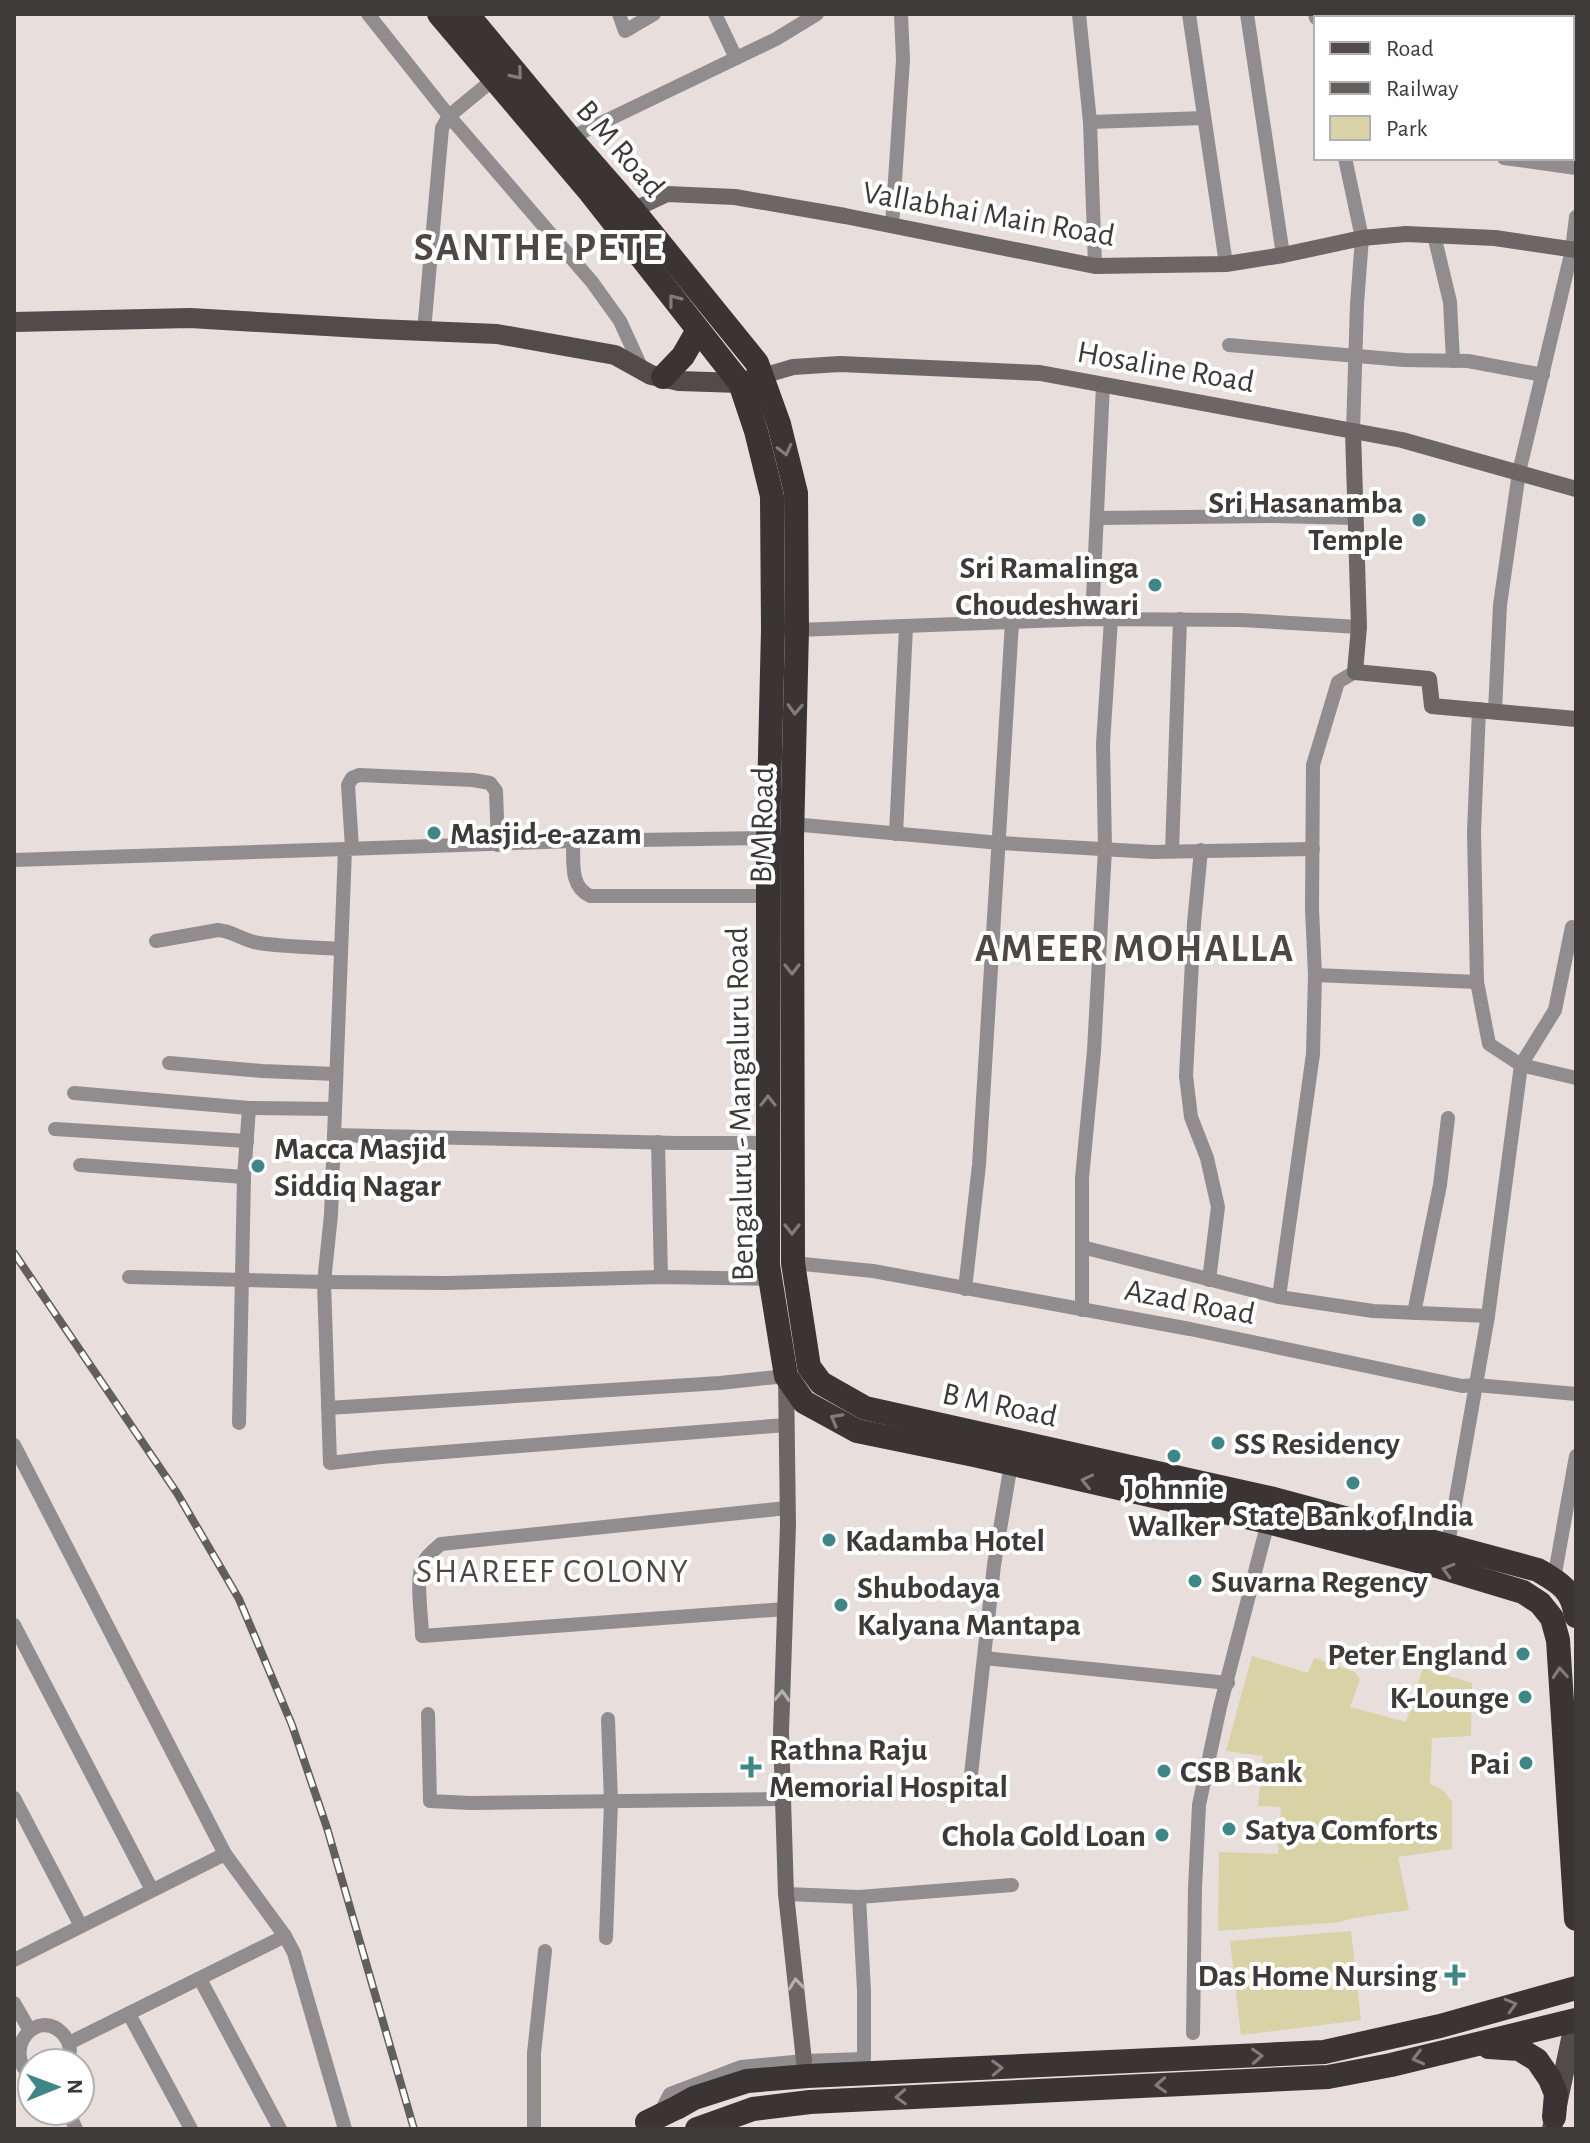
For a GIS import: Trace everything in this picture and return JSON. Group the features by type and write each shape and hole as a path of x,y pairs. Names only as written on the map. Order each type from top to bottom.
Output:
{"highway":[{"name":"Bengaluru - Mangaluru Road","path":"439,14 590,192 698,330 751,379 756,431 772,496 785,630 768,838 768,1265 786,1376"},
{"name":"B M Road","path":"467,14 633,210 757,363 751,379"},
{"path":"653,373 683,356 698,330"},
{"name":"B M Road","path":"785,630 792,824 793,1263 809,1367 821,1383 906,1429 1274,1499 1448,1544 1566,1593"},
{"path":"786,1376 804,1402 857,1431 906,1429 1011,1464 1268,1522 1440,1567 1523,1592 1540,1603 1552,1618 1558,1640 1576,1919"},
{"path":"1540,1603 1566,1593"},
{"path":"697,2129 753,2109 810,2102 1328,2077 1575,2020 1576,1975"},
{"path":"645,2127 694,2098 747,2081 1324,2052 1440,2026 1576,1988"},
{"path":"1459,2048 1519,2049 1537,2060 1556,2094 1553,2123"}],"main road":[{"path":"14,322 190,318 497,334 615,355 679,381 751,379"},
{"path":"1553,2123 1575,2020"}],"street":[{"path":"368,14 449,116 592,282 653,373"},
{"path":"619,14 625,31 654,14"},
{"path":"715,14 736,58"},
{"path":"892,226 903,60 901,14"},
{"path":"1079,14 1090,122 1095,266"},
{"path":"1189,14 1226,264"},
{"path":"1247,14 1283,255"},
{"path":"570,138 776,39 812,15"},
{"path":"424,331 442,128 449,116 494,79"},
{"path":"1090,122 1204,118"},
{"path":"1345,160 1362,238 1353,431 1359,627 1355,672"},
{"path":"1518,160 1576,168"},
{"name":"Vallabhai Main Road","path":"633,210 667,194 735,197 1095,266 1226,264 1362,238 1406,234 1495,238 1574,250"},
{"path":"1576,217 1574,250 1519,472 1474,832 1477,982 1489,1044 1521,1065 1576,1078"},
{"path":"1434,235 1450,302 1453,361"},
{"path":"1229,345 1356,356 1468,361 1543,375"},
{"name":"Hosaline Road","path":"751,379 793,367 840,364 1040,373 1402,440 1576,489"},
{"path":"1092,619 1103,385"},
{"path":"1099,518 1356,518"},
{"path":"785,630 1092,619 1241,620 1359,627"},
{"path":"1082,1310 1082,1178 1094,1051 1105,849 1103,744 1111,619"},
{"path":"1172,851 1180,619"},
{"path":"965,1289 979,1165 1012,622"},
{"path":"896,834 906,627"},
{"path":"1279,1297 1313,1054 1313,765 1338,682 1355,672 1429,679 1432,706 1576,719"},
{"path":"498,845 496,791 490,783 359,775 350,780 331,1215 324,1282 330,1463 397,1455 786,1425"},
{"path":"792,824 1105,849 1313,849"},
{"path":"14,860 573,841 768,838"},
{"path":"573,841 574,881 581,891 590,896 768,896"},
{"path":"1201,850 1186,1076 1191,1117 1207,1158 1218,1207 1209,1280"},
{"path":"1448,1544 1488,1316 1521,1065 1555,1010 1572,927"},
{"path":"156,941 218,930 262,944 341,949"},
{"path":"1315,975 1477,982"},
{"path":"169,1063 336,1074"},
{"path":"74,1093 249,1108 334,1109"},
{"path":"239,1423 244,1177 249,1108"},
{"path":"1414,1313 1440,1185 1448,1118"},
{"path":"55,1129 247,1141"},
{"path":"334,1135 768,1143"},
{"path":"658,1142 661,1277"},
{"path":"80,1165 244,1177"},
{"path":"1082,1247 1279,1297 1373,1311 1488,1316"},
{"name":"Azad Road","path":"793,1263 873,1271 1190,1329 1462,1386 1576,1394"},
{"path":"129,1277 447,1283 661,1277 771,1279"},
{"path":"328,1408 786,1376 787,1508 781,1732 786,1894 804,2061"},
{"path":"14,1445 225,1854 294,1953 345,2129"},
{"path":"1566,1593 1576,1456"},
{"path":"970,1784 994,1565 1011,1464"},
{"path":"785,1609 422,1636 420,1580 422,1564 441,1544 787,1508"},
{"path":"1193,2033 1199,1805 1220,1707 1268,1522"},
{"path":"14,1625 152,1890"},
{"path":"984,1658 1228,1683"},
{"path":"428,1714 430,1801 783,1799"},
{"path":"606,1938 611,1802 608,1719"},
{"path":"14,1798 81,1926"},
{"path":"14,1960 225,1854"},
{"path":"786,1894 859,1897 1012,1885"},
{"path":"645,2127 670,2094 741,2067 864,2059 859,1897"},
{"path":"69,2043 285,1936"},
{"path":"534,2129 534,2053 545,1951"},
{"path":"200,1979 280,2129"},
{"path":"14,2003 29,2029"},
{"path":"129,2014 191,2129"},
{"path":"17,2047 29,2029 44,2025 59,2030 70,2047"}],"green space":[{"path":"1252,1656 1308,1673 1314,1658 1355,1672 1360,1679 1350,1707 1406,1722 1423,1668 1472,1683 1471,1736 1432,1738 1430,1784 1443,1790 1452,1802 1452,1849 1398,1857 1409,1910 1341,1922 1218,1931 1219,1852 1278,1854 1281,1807 1258,1806 1263,1756 1226,1751"},
{"path":"1351,1931 1361,2020 1241,2035 1230,1941"}],"railway":[{"path":"14,1253 177,1493 239,1599 292,1725 327,1828 414,2129"}],"place":[{"name":"Sri Hasanamba Temple","path":"1419,520"},
{"name":"Sri Ramalinga Choudeshwari","path":"1155,585"},
{"name":"Masjid-e-azam","path":"434,833"},
{"name":"Macca Masjid Siddiq Nagar","path":"258,1166"},
{"name":"SS Residency","path":"1218,1443"},
{"name":"Johnnie Walker","path":"1174,1456"},
{"name":"State Bank of India","path":"1353,1483"},
{"name":"Kadamba Hotel","path":"829,1540"},
{"name":"Suvarna Regency","path":"1195,1581"},
{"name":"Shubodaya Kalyana Mantapa","path":"841,1605"},
{"name":"Peter England","path":"1523,1654"},
{"name":"K-Lounge","path":"1525,1697"},
{"name":"Pai","path":"1526,1763"},
{"name":"Rathna Raju Memorial Hospital","path":"751,1767"},
{"name":"CSB Bank","path":"1164,1771"},
{"name":"Satya Comforts","path":"1229,1829"},
{"name":"Chola Gold Loan","path":"1162,1835"},
{"name":"Das Home Nursing","path":"1455,1975"}],"district":[{"name":"SANTHE PETE","path":"539,246"},
{"name":"AMEER MOHALLA","path":"1135,947"},
{"name":"SHAREEF COLONY","path":"553,1570"}]}
